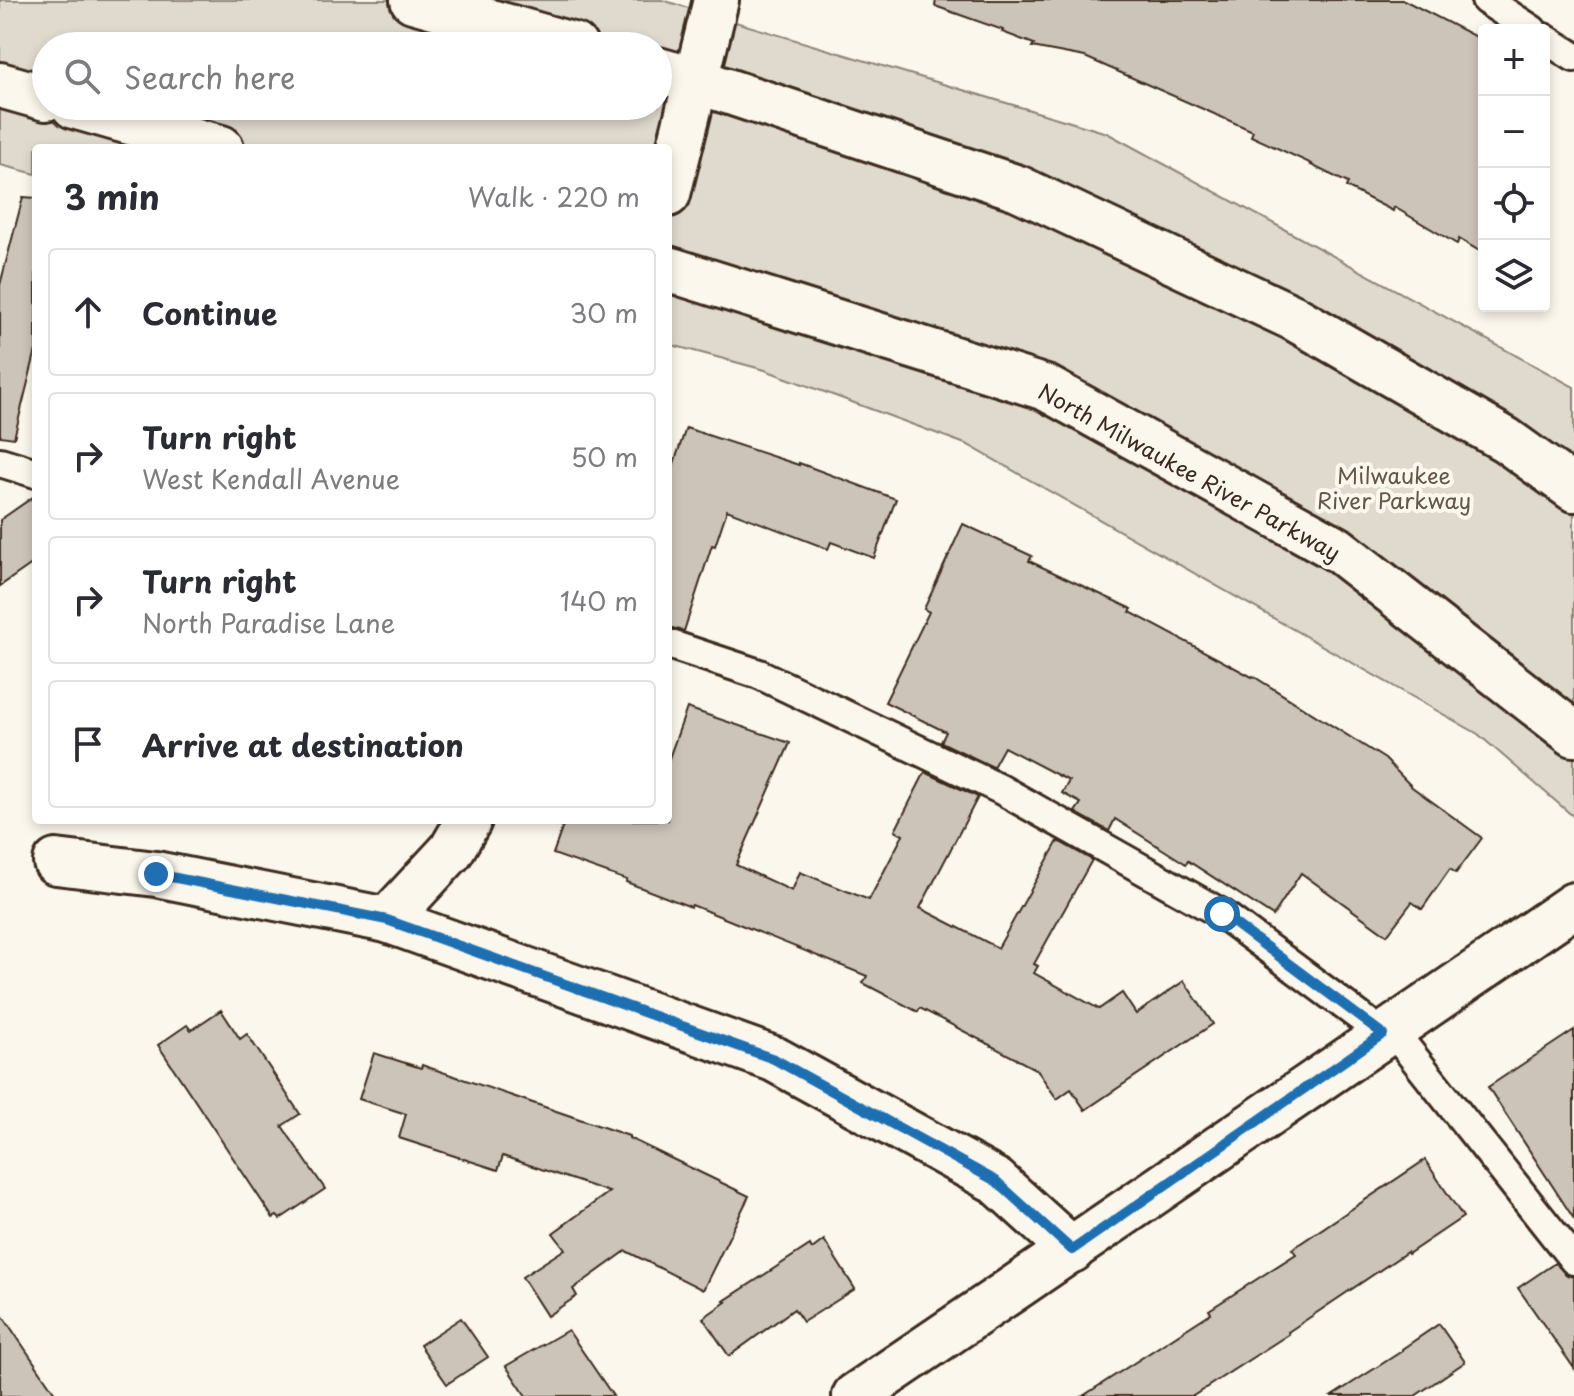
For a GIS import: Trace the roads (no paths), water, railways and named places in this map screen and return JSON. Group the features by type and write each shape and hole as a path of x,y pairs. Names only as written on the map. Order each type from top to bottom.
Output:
{"street":[{"path":"413,0 526,32"},
{"path":"672,144 677,75 716,0"},
{"path":"677,75 1018,188 1294,318 1506,440 1574,489"},
{"path":"0,85 32,94"},
{"path":"123,120 207,144"},
{"name":"North Milwaukee River Parkway","path":"672,270 1046,388 1337,549 1574,734"},
{"path":"387,920 451,851 467,824"},
{"path":"56,862 156,874 387,920 774,1059 996,1181 1072,1250"},
{"path":"855,1396 1574,905"}],"lane":[{"path":"1486,0 1523,24"},
{"path":"1550,42 1574,57"},
{"path":"0,462 32,472"},
{"path":"672,645 759,674 1000,789 1222,914 1387,1032 1574,1260"}],"park label":[{"name":"Milwaukee River Parkway","path":"1394,486"}]}
